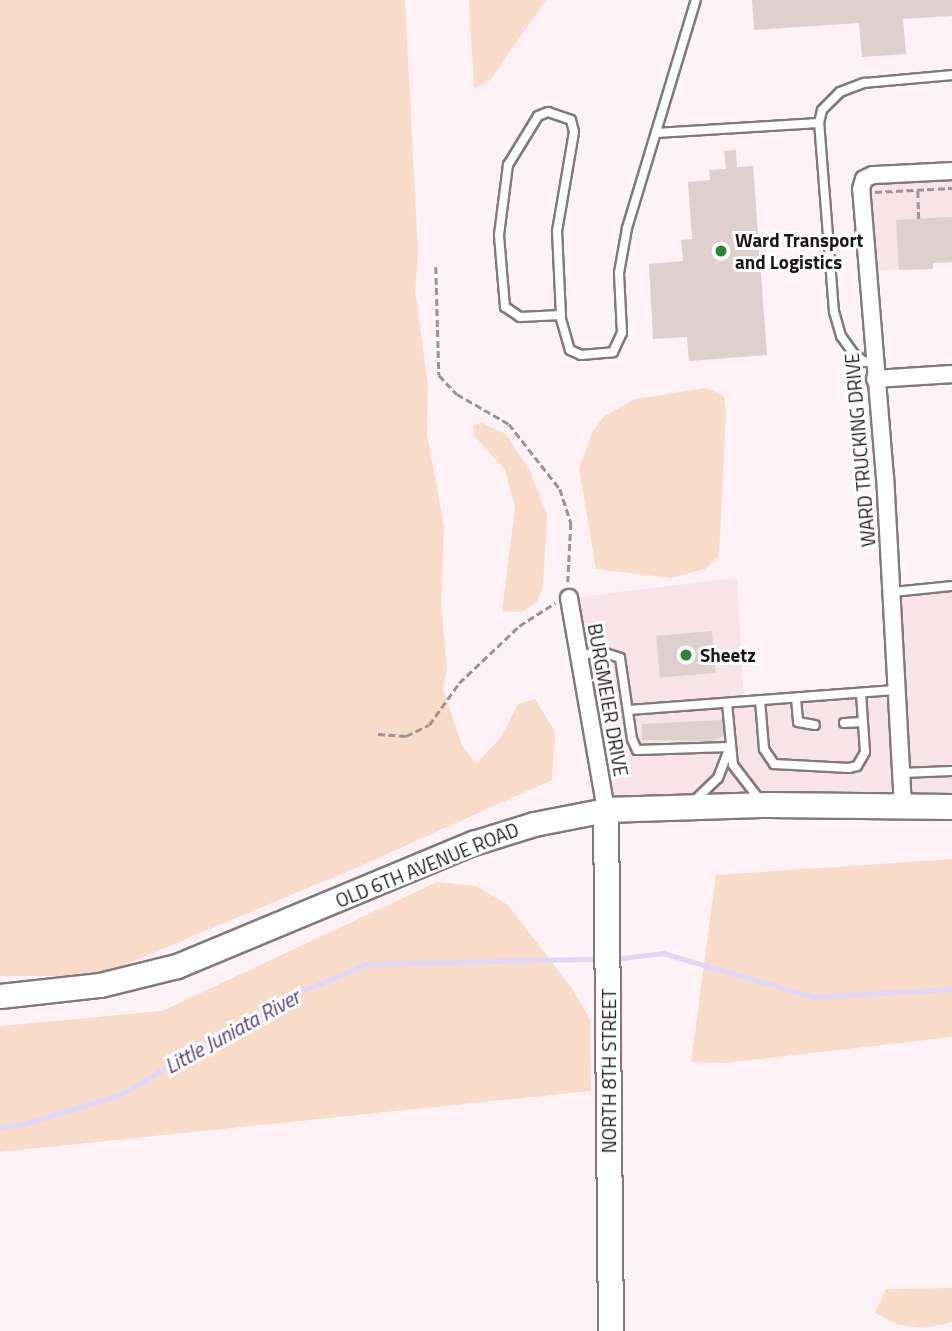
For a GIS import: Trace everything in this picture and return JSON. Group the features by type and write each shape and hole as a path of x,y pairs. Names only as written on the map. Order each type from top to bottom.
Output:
{"main road":[{"name":"OLD 6TH AVENUE ROAD","path":"0,996 100,985 177,966 473,844 534,824 606,810 769,805 952,807"},
{"name":"NORTH 8TH STREET","path":"606,810 611,1331"}],"street":[{"path":"861,193 864,179 873,175 952,171"},
{"name":"WARD TRUCKING DRIVE","path":"861,193 892,592 903,807"},
{"path":"875,379 952,374"},
{"name":"BURGMEIER DRIVE","path":"569,598 606,810"}],"lane":[{"path":"561,315 520,317 505,307 502,296 499,209 508,165 530,125 548,112 571,120 574,132 557,231 561,315 570,350 600,356 620,344 622,247 696,0"},
{"path":"874,360 865,362 854,354 834,312 819,123 829,100 853,86 952,75"},
{"path":"656,133 819,123"},
{"path":"892,592 952,586"},
{"path":"578,655 602,652 620,658 637,750 730,747"},
{"path":"629,710 898,690"},
{"path":"760,700 764,749 768,759 782,767 857,766 865,752 861,693"},
{"path":"796,698 798,722 815,725"},
{"path":"727,703 730,747 740,780 769,805"},
{"path":"844,723 863,722"},
{"path":"690,807 718,778 730,747"},
{"path":"901,773 952,771"}],"path":[{"path":"861,193 952,188"},
{"path":"918,190 919,219"},
{"path":"378,734 406,736 429,726 459,683 519,626 569,598 571,523 560,489 509,424 457,394 439,375 436,267"}],"shaded area":[{"path":"0,0 405,0 418,253 415,291 428,385 427,434 444,526 441,602 447,669 443,689 462,745 476,764 501,737 518,704 535,699 555,732 552,780 358,867 98,976 0,976"},
{"path":"469,0 546,0 490,80 474,89"},
{"path":"952,171 952,262 933,263 933,269 867,271 864,179"},
{"path":"707,388 724,396 726,413 719,556 705,569 671,578 596,569 579,469 592,433 603,417 635,399"},
{"path":"482,423 506,434 531,473 547,515 543,587 536,603 521,612 502,611 515,508 505,470 474,435 473,425"},
{"path":"737,578 744,701 897,690 892,592 952,585 952,807 602,806 569,598"},
{"path":"952,859 952,1037 725,1063 691,1062 716,875"},
{"path":"437,882 476,886 508,905 571,987 590,1019 591,1091 0,1152 0,1026 162,1011"},
{"path":"952,1288 952,1322 925,1328 899,1325 875,1313 886,1289"}],"building":[{"path":"752,0 952,0 952,16 903,19 906,54 862,57 859,23 754,30"},
{"name":"Ward Transport and Logistics","path":"736,150 737,167 753,166 767,355 689,361 687,337 653,339 649,264 683,261 681,240 692,239 688,182 710,180 709,170 726,169 724,151"},
{"name":"Ward Transport and Logistics","path":"952,217 952,262 933,263 933,269 899,270 896,220"},
{"name":"Sheetz","path":"712,631 716,673 660,678 656,636"},
{"path":"722,720 724,736 711,741 642,740 642,724"}],"waterway":[{"name":"Little Juniata River","path":"622,958 663,953 813,997 952,989"},
{"name":"Little Juniata River","path":"0,1127 24,1124 122,1094 274,1003 367,964 596,959"}],"place":[{"name":"Ward Transport and Logistics","path":"721,251"},
{"name":"Sheetz","path":"686,655"}]}
